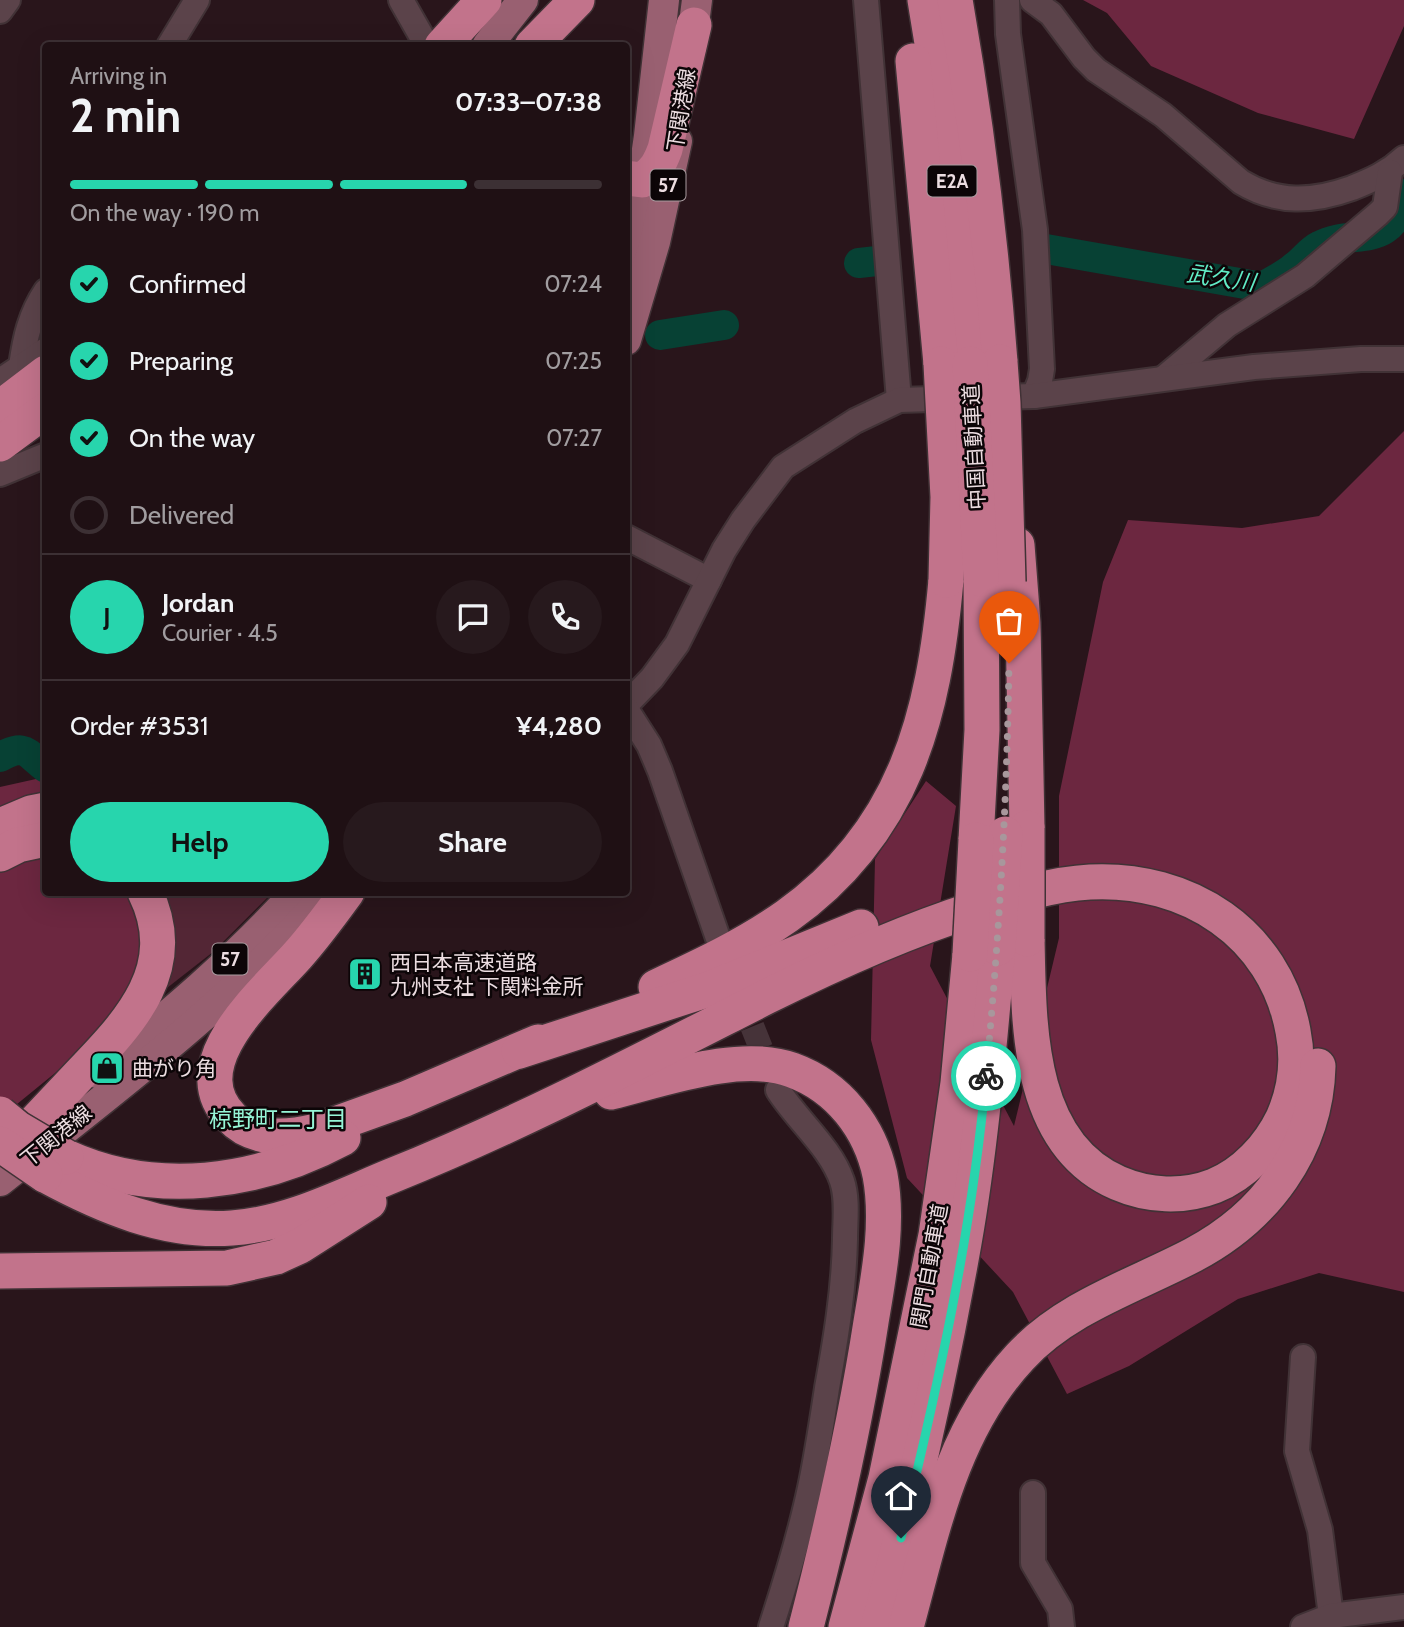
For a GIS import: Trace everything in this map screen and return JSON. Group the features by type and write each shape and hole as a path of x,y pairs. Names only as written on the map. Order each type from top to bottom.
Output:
{"highway":[{"path":"536,42 577,0"},
{"path":"344,896 225,1041 215,1069 218,1097 223,1109 242,1127 262,1135 284,1136 316,1130 405,1099 519,1051 712,961 788,915 819,890 845,864 888,804 917,743 936,667 946,580 948,497 970,363 929,216 906,0"},
{"name":"中国自動車道","path":"925,0 947,135 995,580"},
{"name":"中国自動車道","path":"956,0 995,292 970,363"},
{"path":"426,42 481,3"},
{"path":"634,179 656,170 665,149 695,13"},
{"name":"中国自動車道","path":"970,363 1019,399 995,580 982,730 1003,834 987,894"},
{"path":"0,408 33,370"},
{"path":"0,1114 55,1166 107,1206 159,1222 205,1228 234,1228 267,1223 306,1211 430,1161 553,1106 804,978 897,936 999,901 1056,886 1120,882 1177,894 1222,918 1255,948 1283,993 1295,1042 1293,1091 1275,1135 1242,1170 1201,1191 1176,1194 1129,1188 1088,1166 1058,1130 1047,1105 1038,1074 1028,995 998,947 1003,834 1023,623 1019,399"},
{"path":"0,443 42,413"},
{"path":"0,826 42,811"},
{"path":"0,854 18,845 42,840"},
{"path":"519,1051 709,989 935,898 995,879 1054,864 1084,860 1115,858 1143,861 1195,876 1240,903 1277,939 1292,959 1311,1002 1316,1028 1318,1066 1314,1103 1300,1149 1286,1173 1256,1210 1216,1241 1063,1322 1039,1339 1004,1376 973,1421 958,1453 934,1523 906,1627"},
{"name":"関門自動車道","path":"878,1627 920,1458 964,1242 984,1099 998,947 987,894"},
{"path":"34,1123 112,1043 144,997 157,958 156,922 146,896"},
{"name":"関門自動車道","path":"846,1627 886,1478 908,1378 936,1235 958,1083 998,947"},
{"path":"553,1106 704,1069 729,1065 772,1065 791,1070 825,1087 841,1101 864,1132 874,1153 880,1176 883,1235 854,1420 806,1627"},
{"path":"0,1146 55,1166 98,1170 134,1179 190,1181 245,1175 298,1160 323,1149 405,1099"},
{"path":"0,1271 200,1270 254,1263 276,1257 310,1241 430,1161"}],"main road":[{"path":"490,42 523,0"},
{"name":"下関港線","path":"630,234 634,179 664,0"},
{"name":"下関港線","path":"630,326 667,190 695,13"},
{"name":"下関港線","path":"0,1146 34,1123 160,1022 245,945 292,896"},
{"name":"下関港線","path":"0,1181 222,1001 324,896"},
{"path":"0,1132 85,1069 160,1022"}],"street":[{"path":"0,10 8,0"},
{"path":"171,42 197,0"},
{"path":"401,0 424,42"},
{"path":"866,0 898,400"},
{"path":"1007,0 1008,34 1035,230 1042,369 1040,381 1019,399"},
{"path":"1032,0 1051,14 1084,58 1097,70 1163,114 1255,191 1283,198 1308,199 1336,193 1397,165"},
{"path":"1164,378 1227,325 1305,276 1360,230 1385,206 1397,165"},
{"path":"0,381 33,370 26,331 42,298"},
{"path":"630,703 677,644 743,520 783,467 855,421 898,400 1019,399 1254,367 1362,359 1404,359"},
{"path":"0,474 42,455"},
{"path":"630,539 709,580"},
{"path":"630,714 649,745 660,771 719,941"},
{"path":"771,1627 796,1547 810,1488 842,1295 845,1243 842,1182 821,1144 796,1117 778,1090"},
{"path":"1303,1357 1297,1451 1320,1530 1341,1622"},
{"path":"1033,1493 1033,1563 1060,1609 1062,1627"},
{"path":"1303,1627 1341,1622 1404,1607"}],"shaded area":[{"path":"1083,0 1404,0 1404,26 1354,139 1258,113 1151,66 1107,13"},
{"path":"1404,431 1404,1292 1319,1273 1238,1299 1129,1366 1067,1394 1013,1292 907,1178 871,1040 875,859 926,781 956,806 930,966 1014,1126 1059,938 1059,796 1103,582 1128,520 1242,528 1319,516"},
{"path":"42,778 42,795 0,809 0,787"},
{"path":"42,853 42,896 132,896 145,929 133,985 82,1051 11,1109 0,1102 0,869"},
{"path":"161,896 269,896 213,952 158,995"}],"waterway":[{"name":"武久川","path":"1046,249 1262,287 1290,270 1319,246 1381,231 1391,224 1404,194"},
{"name":"武久川","path":"859,263 877,261"},
{"name":"武久川","path":"660,335 724,325"},
{"name":"武久川","path":"0,757 21,750 42,764"}],"tunnel":[{"path":"739,993 772,1076"}],"way so far":[{"path":"986,1076 1005,834 1009,663"}],"place":[{"name":"西日本高速道路 九州支社 下関料金所","path":"365,974"},
{"name":"曲がり角","path":"107,1068"}],"district":[{"name":"椋野町二丁目","path":"278,1119"}],"route":[{"path":"901,1538 937,1379 964,1242 986,1076"}]}
